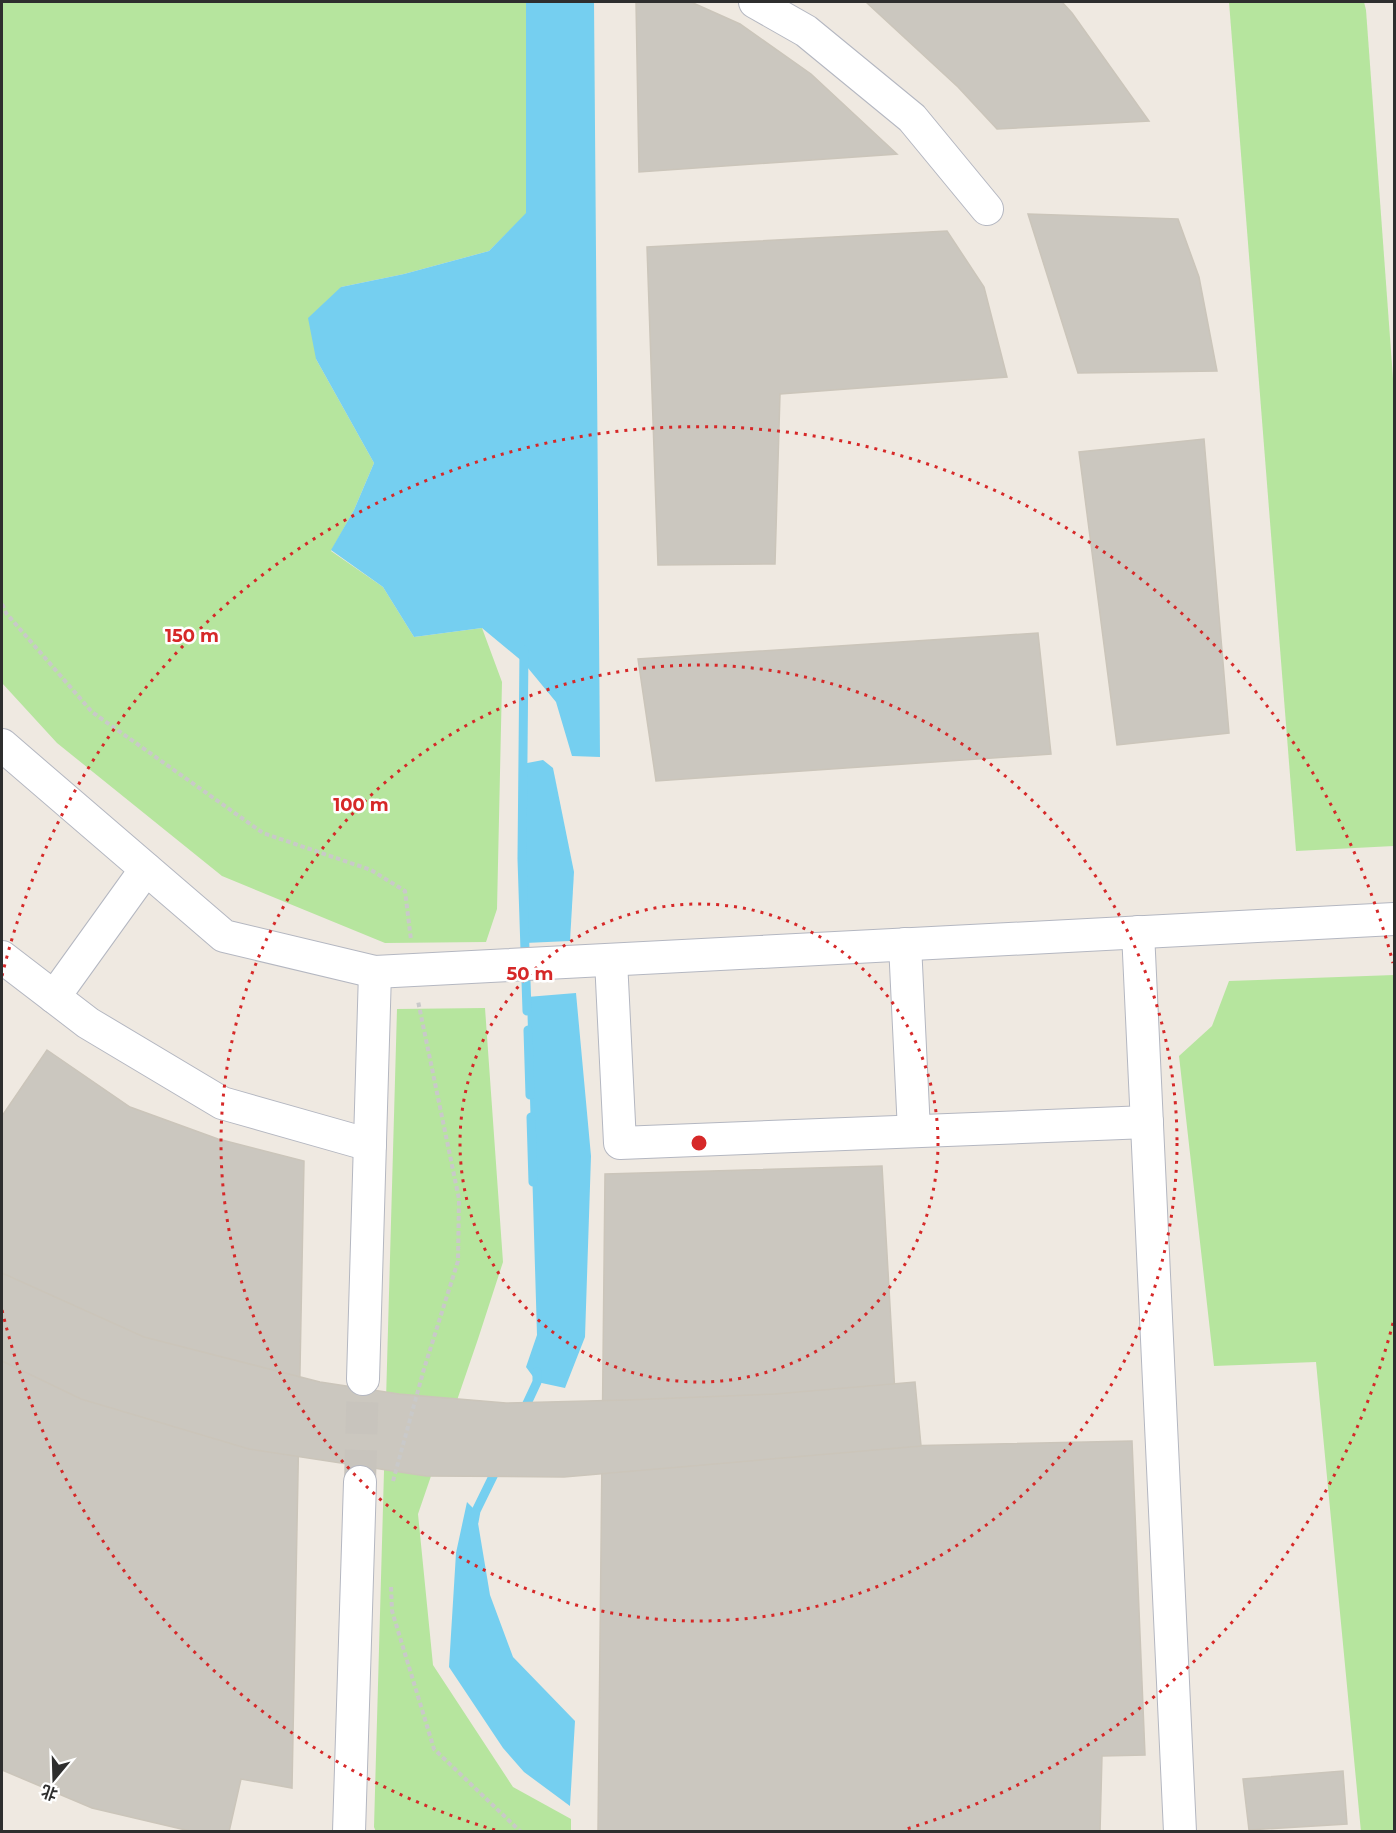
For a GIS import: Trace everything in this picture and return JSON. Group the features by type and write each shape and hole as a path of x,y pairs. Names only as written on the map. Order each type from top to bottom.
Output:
{"street":[{"path":"756,2 806,31 912,118 987,209"},
{"path":"2,745 225,936 375,972 1395,919"},
{"path":"54,997 146,869"},
{"path":"1138,932 1180,1832"},
{"path":"905,944 914,1131"},
{"path":"2,957 88,1023 222,1103 370,1145"},
{"path":"611,960 620,1143 1147,1122"},
{"path":"363,1379 375,972"},
{"path":"349,1832 360,1482"}],"green space":[{"path":"2,2 546,2 527,213 489,251 404,274 341,287 316,359 374,463 354,510 331,551 383,587 414,637 482,628 502,682 497,909 486,942 385,943 222,876 57,743 2,683"},
{"path":"1229,2 1364,2 1366,10 1394,392 1394,846 1296,851"},
{"path":"1394,975 1394,1831 1361,1832 1316,1362 1214,1366 1179,1056 1212,1026 1229,981"},
{"path":"485,1008 503,1262 418,1514 433,1665 513,1787 571,1819 571,1831 376,1832 374,1827 397,1009"}],"water":[{"path":"526,2 594,2 600,757 572,756 556,702 523,662 482,628 414,637 383,587 331,550 354,510 374,463 316,359 308,318 341,287 404,274 489,251 526,213"},
{"path":"543,760 553,768 574,872 570,941 525,943 522,764"},
{"path":"576,993 591,1156 585,1337 565,1388 537,1382 526,1367 537,1335 527,997"},
{"path":"467,1502 476,1511 490,1595 513,1657 575,1721 570,1806 524,1772 503,1748 449,1667 456,1553"}],"building":[{"path":"636,2 691,2 740,24 811,74 897,154 639,172"},
{"path":"866,2 1062,2 1149,121 997,129 958,87"},
{"path":"1028,214 1178,219 1199,277 1217,371 1078,373"},
{"path":"947,231 984,287 1007,377 780,394 775,564 658,565 647,247"},
{"path":"1204,439 1229,733 1117,745 1079,452"},
{"path":"1038,633 1051,754 656,781 638,659"},
{"path":"47,1050 130,1107 218,1139 304,1161 292,1788 241,1779 229,1832 194,1832 92,1808 2,1770 2,1116"},
{"path":"882,1166 898,1446 1132,1441 1145,1755 1102,1756 1100,1832 598,1832 605,1174"},
{"path":"2,1273 144,1337 320,1382 399,1394 506,1403 775,1394 915,1382 921,1446 564,1477 426,1476 249,1449 81,1399 2,1361"},
{"path":"1343,1771 1347,1824 1249,1830 1243,1779"}],"waterway":[{"path":"524,650 522,859 527,1011"},
{"path":"528,1030 530,1095"},
{"path":"531,1117 533,1182"},
{"path":"523,1412 537,1382 537,1372"},
{"path":"474,1522 476,1511 498,1466"}],"tunnel":[{"path":"360,1482 363,1379"}]}
